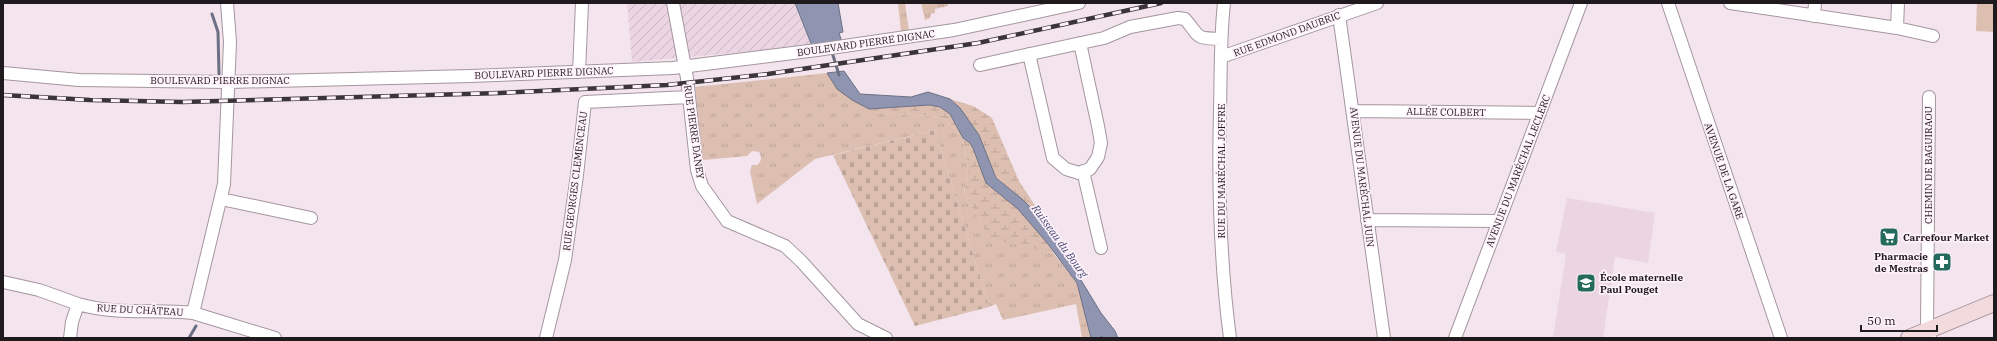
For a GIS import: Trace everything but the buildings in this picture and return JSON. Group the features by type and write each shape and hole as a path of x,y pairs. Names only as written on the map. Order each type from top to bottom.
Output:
{"main road":[{"path":"1908,338 1929,334 1994,303"}],"street":[{"name":"RUE DU CHÂTEAU","path":"3,282 39,290 94,308 118,311 193,313 221,199 226,146 230,42 226,3"},
{"path":"579,72 582,3"},
{"name":"RUE PIERRE DANEY","path":"673,3 685,67 697,170 702,186 727,221 785,246 801,261 858,324 886,338"},
{"name":"BOULEVARD PIERRE DIGNAC","path":"3,73 80,80 228,82 579,72 685,67 844,47 954,30 1079,3"},
{"name":"RUE DU MARÉCHAL JOFFRE","path":"1224,3 1221,39 1219,214 1223,287 1230,338"},
{"name":"RUE EDMOND DAUBRIC","path":"1221,57 1376,3"},
{"name":"AVENUE DU MARÉCHAL LECLERC","path":"1455,338 1581,3"},
{"name":"AVENUE DE LA GARE","path":"1668,3 1781,338"},
{"path":"1730,3 1897,28 1933,36"},
{"path":"1814,16 1815,3"},
{"path":"1897,28 1898,3"},
{"name":"AVENUE DU MARÉCHAL JUIN","path":"1339,15 1384,338"},
{"path":"980,65 1104,38 1130,27 1178,18 1185,19 1197,36 1205,39 1221,39"},
{"path":"1029,54 1053,158 1066,169 1079,173 1090,169 1098,157 1100,143 1098,126 1080,43"},
{"name":"RUE GEORGES CLEMENCEAU","path":"546,338 565,260 577,175 585,102 689,97"},
{"name":"CHEMIN DE BAGUIRAOU","path":"1929,97 1929,334"},
{"name":"ALLÉE COLBERT","path":"1353,111 1540,113"},
{"path":"1083,171 1102,248"},
{"path":"221,199 311,218"},
{"path":"1367,220 1500,221"},
{"path":"70,338 72,322 78,304"},
{"path":"193,313 274,338"}],"shaded area":[{"path":"627,3 795,3 812,46 632,62"},
{"name":"École maternelle Paul Pouget","path":"1567,198 1655,213 1648,263 1615,257 1603,338 1553,338 1566,254 1556,252"}],"green space":[{"path":"898,3 905,3 909,31 901,32"},
{"path":"921,3 948,3 948,6 935,9 935,13 931,14 930,18 925,20"},
{"path":"1977,3 1994,3 1994,32 1976,31"},
{"path":"827,73 837,89 878,113 931,116 945,119 963,138 968,170 964,194 990,237 1054,254 1077,283 1091,338 1082,338 1076,304 1003,320 996,304 989,307 935,130 815,159 757,204 750,171 752,165 757,165 761,160 759,152 752,151 747,156 703,160 695,87"},
{"path":"950,99 973,106 992,118 1019,181 1047,224 1022,199 996,178 979,135 960,108"},
{"path":"929,105 940,107 950,114 963,138 945,119 931,116 878,113 869,109"},
{"path":"935,130 989,307 915,326 833,155"},
{"path":"963,138 970,143 973,148 986,183 1018,209 1048,244 1054,254 990,238 964,194 968,170"}],"water":[{"path":"795,3 838,3 843,32 839,33 842,42 812,46"},
{"path":"844,71 860,94 911,97 928,92 950,99 960,108 979,135 996,178 1022,199 1047,224 1101,313 1115,331 1118,338 1104,338 1101,336 1100,338 1091,338 1077,283 1048,244 1018,209 986,183 973,148 970,143 963,138 950,114 940,107 929,105 869,109 852,100 837,89 827,73"}],"waterway":[{"path":"212,14 218,32 219,74"},
{"name":"Ruisseau du Bourg","path":"832,52 839,75"},
{"path":"189,338 196,326"}],"railway":[{"path":"3,95 90,100 182,102 500,93 667,85 768,74 978,43 1161,3"}],"place":[{"name":"Carrefour Market","path":"1889,237"},
{"name":"Pharmacie de Mestras","path":"1942,262"},
{"name":"École maternelle Paul Pouget","path":"1586,283"}]}
